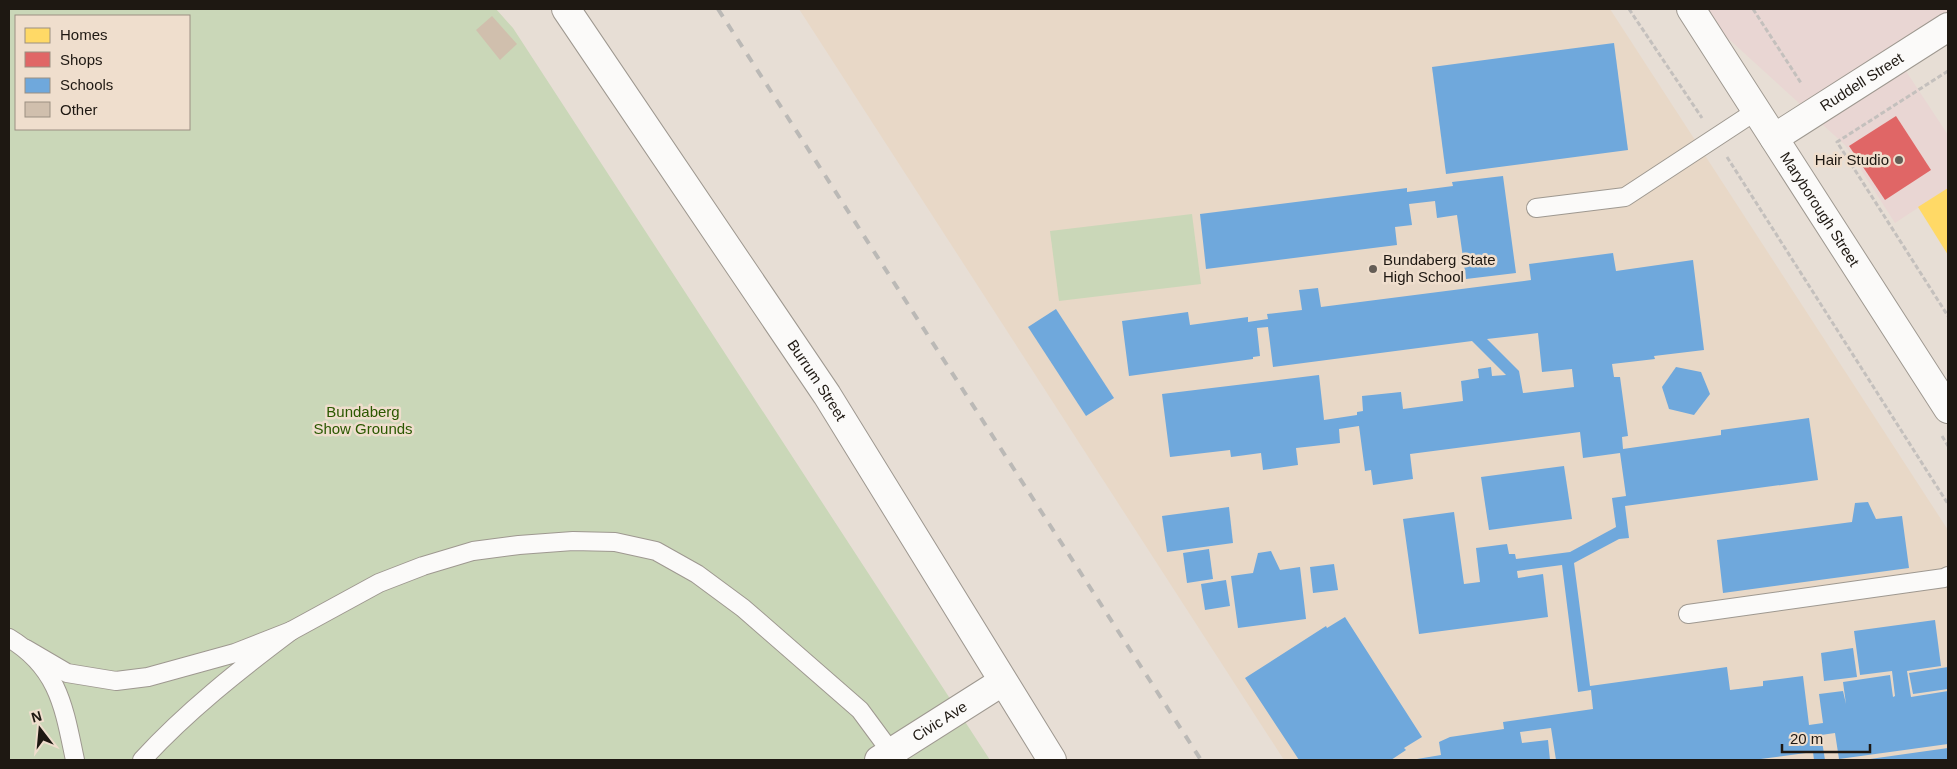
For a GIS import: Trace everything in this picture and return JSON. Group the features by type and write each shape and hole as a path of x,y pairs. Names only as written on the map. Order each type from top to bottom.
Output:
{"street":[{"name":"Burrum Street","path":"566,9 827,395 1002,682 1052,760"},
{"name":"Maryborough Street","path":"1691,9 1948,408"},
{"name":"Ruddell Street","path":"1774,138 1948,27"},
{"name":"Civic Ave","path":"885,756 1002,682"}],"lane":[{"path":"1536,208 1625,197 1756,110"},
{"path":"142,760 238,670 291,631 378,583 423,566 473,551 573,541 615,542 656,551 697,574 743,608 860,710 885,756"},
{"path":"1688,614 1948,576"},
{"path":"9,638 67,673 116,681 148,677 226,656 291,631"},
{"path":"26,648 49,675 59,696 66,715 75,760"}],"path":[{"path":"1629,9 1715,138 1948,504"},
{"path":"1753,9 1801,83"},
{"path":"1948,71 1837,142 1948,316"}],"shaded area":[{"name":"Bundaberg State High School","path":"799,9 1610,9 1948,530 1948,760 1284,760"},
{"path":"1702,9 1948,9 1948,23 1896,56 1948,135 1948,188 1895,223 1845,145 1698,11"}],"green space":[{"name":"Bundaberg Show Grounds","path":"9,9 496,9 513,28 990,760 9,760"},
{"path":"1192,214 1201,284 1059,301 1050,231"}],"building: Homes":[{"path":"1948,188 1948,255 1918,207"}],"building: Shops":[{"name":"Hair Studio","path":"1896,116 1931,170 1885,200 1849,146"}],"building: Schools":[{"path":"1614,43 1628,150 1446,174 1432,67"},
{"path":"1503,176 1516,273 1466,279 1457,215 1437,218 1435,201 1409,204 1412,225 1395,227 1397,245 1206,269 1200,214 1407,188 1407,192 1453,186 1452,182"},
{"path":"1613,253 1616,271 1693,260 1704,350 1654,356 1655,359 1612,364 1614,377 1620,377 1628,436 1622,437 1623,449 1721,435 1721,430 1809,418 1818,480 1625,506 1629,538 1619,539 1574,563 1590,686 1727,667 1730,690 1763,686 1763,681 1803,676 1809,725 1823,723 1819,694 1843,691 1846,704 1843,682 1890,675 1893,697 1895,696 1892,671 1860,675 1854,631 1935,620 1941,666 1907,671 1911,697 1948,691 1948,744 1839,759 1835,733 1821,735 1825,760 1814,760 1813,752 1753,760 1556,760 1551,728 1520,732 1522,743 1548,740 1550,760 1411,760 1441,755 1439,742 1450,737 1504,729 1503,722 1593,709 1591,690 1578,692 1562,565 1517,571 1518,578 1543,574 1548,617 1419,634 1403,519 1454,512 1464,584 1480,582 1476,548 1507,544 1509,554 1515,554 1516,559 1570,552 1616,527 1612,498 1626,496 1620,453 1583,458 1580,432 1410,454 1413,479 1373,485 1371,470 1365,471 1359,426 1339,429 1340,443 1296,448 1298,465 1263,470 1261,453 1231,457 1230,450 1170,457 1162,394 1319,375 1324,420 1357,415 1357,412 1363,411 1362,396 1401,392 1403,409 1463,401 1461,381 1479,378 1478,369 1491,367 1492,376 1506,375 1472,341 1273,367 1268,327 1257,328 1260,356 1253,357 1253,359 1129,376 1122,321 1188,312 1190,325 1248,317 1248,322 1268,319 1267,314 1302,310 1299,290 1318,288 1321,307 1531,280 1529,264","holes":["1538,333 1542,372 1572,369 1574,387 1523,393 1519,371 1487,339"]},
{"path":"1056,309 1114,398 1086,416 1028,327"},
{"path":"1676,367 1701,372 1710,394 1694,415 1669,409 1662,387"},
{"path":"1564,466 1572,519 1489,530 1481,477"},
{"path":"1868,502 1876,519 1902,516 1909,568 1723,593 1717,540 1852,522 1855,503"},
{"path":"1229,507 1233,543 1167,552 1162,516"},
{"path":"1209,549 1213,579 1187,583 1183,553"},
{"path":"1271,551 1280,570 1300,567 1306,619 1238,628 1231,576 1253,573 1258,553"},
{"path":"1334,564 1338,590 1313,593 1310,567"},
{"path":"1226,580 1230,606 1205,610 1201,584"},
{"path":"1345,617 1422,737 1404,748 1406,750 1391,760 1299,760 1245,678 1326,626 1327,628"},
{"path":"1853,648 1857,677 1824,681 1821,653"},
{"path":"1948,667 1948,689 1913,694 1909,673"},
{"path":"1948,748 1948,760 1870,759"}],"building: Other":[{"path":"492,16 517,44 500,60 476,30"}],"railway":[{"path":"718,9 1201,760"}],"place":[{"name":"Hair Studio","path":"1899,160"},
{"name":"Bundaberg State High School","path":"1373,269"}]}
